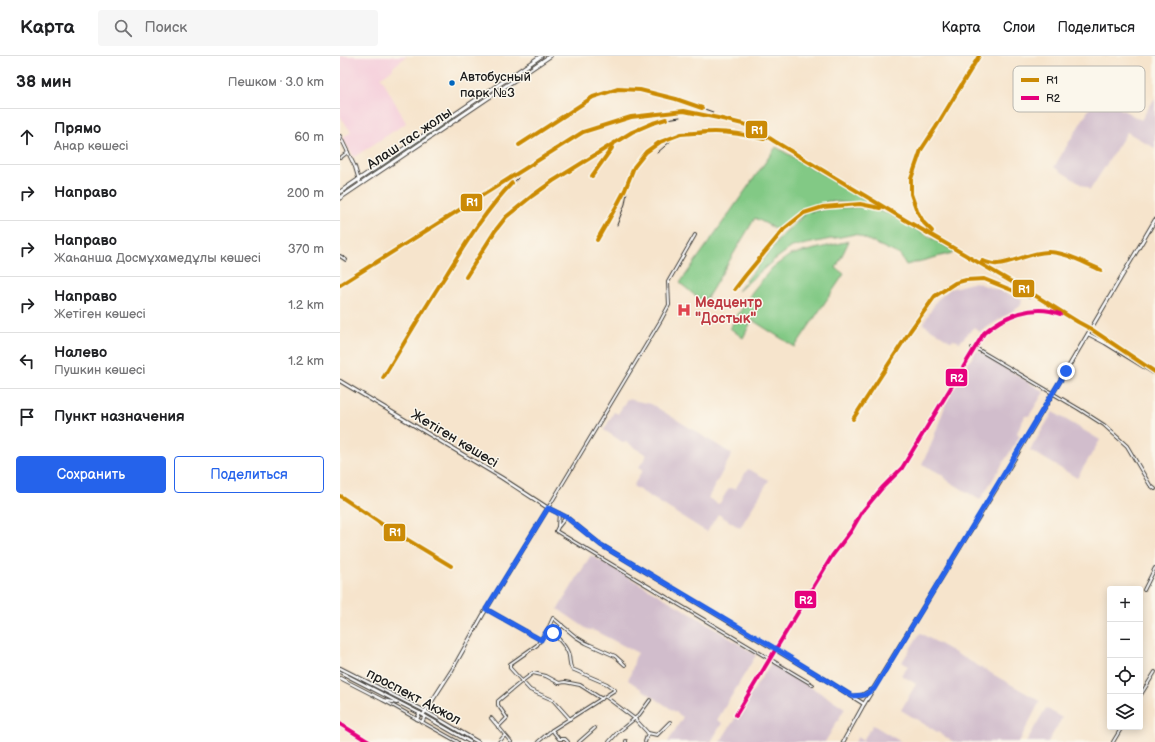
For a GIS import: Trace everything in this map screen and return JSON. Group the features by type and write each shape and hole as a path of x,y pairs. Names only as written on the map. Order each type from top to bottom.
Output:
{"main road":[{"name":"Алаш тас жолы","path":"340,192 541,56"},
{"name":"Алаш тас жолы","path":"340,198 550,56"},
{"path":"458,113 461,117"},
{"path":"843,742 864,704 1052,394 1155,220"},
{"name":"Жетіген көшесі","path":"340,382 502,478 548,508 566,517 601,545 864,704"},
{"path":"422,722 425,711 452,670 486,609 548,508"},
{"name":"проспект Акжол","path":"340,668 425,711 478,742"},
{"name":"проспект Акжол","path":"340,672 401,703 470,742"},
{"path":"852,696 864,695 874,689"},
{"path":"417,719 423,715"}],"street":[{"path":"340,136 348,152 360,185"},
{"path":"340,158 348,152"},
{"path":"548,508 661,320 669,305 668,282 695,235"},
{"path":"340,256 346,260"},
{"path":"1088,334 1155,374"},
{"path":"972,348 979,350 1078,408 1104,425 1127,446 1150,484 1155,489"},
{"path":"559,513 558,527 556,531 813,686"},
{"path":"558,527 566,517"},
{"path":"1144,590 1155,568"},
{"path":"486,609 541,640"},
{"path":"570,719 550,698 533,692 521,682 510,668 510,664 537,645 548,629 553,618 586,643 615,656 625,665"},
{"path":"553,633 559,630 562,625"},
{"path":"538,742 552,730 615,690 607,684 572,669 568,653 558,638 548,629"},
{"path":"1141,694 1155,672"},
{"path":"498,727 507,718 498,705 498,701 534,673 546,676 559,683 565,682 580,685 602,699"},
{"path":"340,678 458,742"},
{"path":"605,696 635,719 648,734 656,735 670,722"},
{"path":"383,700 401,703"},
{"path":"609,742 617,733 639,715 650,700"},
{"path":"492,718 511,742"},
{"path":"580,742 595,728"},
{"path":"552,730 559,739 565,738 568,742"},
{"path":"1113,742 1120,730"},
{"path":"645,742 648,734"},
{"path":"499,742 505,735"}],"shaded area":[{"path":"340,56 407,56 393,67 393,69 381,77 406,123 354,157 342,138 351,132 340,116"},
{"path":"1155,98 1155,148 1127,132 1090,190 1054,167 1087,112 1126,112 1141,120"},
{"path":"975,282 1022,299 1021,305 980,332 974,327 960,342 954,340 950,341 923,324 937,300 950,289"},
{"path":"976,351 980,351 1044,392 1029,416 1025,416 1017,433 1020,436 980,500 947,480 943,475 922,464 931,445 949,395"},
{"path":"627,399 651,404 732,454 708,498 718,504 729,488 735,489 748,469 769,480 740,528 718,514 707,532 633,486 643,470 639,467 647,455 604,430 614,412 618,414"},
{"path":"1053,412 1100,440 1077,478 1030,450"},
{"path":"591,555 703,621 756,655 717,720 722,723 711,742 668,742 683,717 628,680 638,653 595,631 587,629 558,609"},
{"path":"920,633 1040,701 1019,742 954,742 901,710 916,684 901,675 908,666 902,662"},
{"path":"771,663 845,708 825,742 720,742"},
{"path":"1046,708 1062,718 1048,742 1026,742"},
{"path":"873,725 901,742 855,742 858,737 863,740"}],"green space":[{"path":"454,117 455,119 366,179 365,177"},
{"path":"776,147 877,206 828,201 810,212 830,208 866,207 890,214 956,252 906,265 900,255 855,234 792,247 774,260 738,291 784,233 806,214 778,230 755,218 704,303 680,283"},
{"path":"849,241 836,268 844,274 795,347 752,320 743,338 730,328 752,292 772,268 790,255"}],"railway":[{"path":"934,232 924,223 917,211 911,194 911,179 921,150 979,56"},
{"path":"519,145 593,97 618,89 637,90 676,99 713,112"},
{"path":"340,285 583,132 631,117 684,111 751,126 907,221 1091,329 1155,372"},
{"path":"466,277 495,231 506,217 532,196 553,181 632,132 660,120 680,117"},
{"path":"701,133 707,132 748,135 768,140"},
{"path":"597,240 625,190 634,167 646,152 660,142 681,134 707,132"},
{"path":"657,153 672,140"},
{"path":"592,176 607,153 613,147"},
{"path":"383,378 467,241 488,210 518,178"},
{"path":"617,225 625,204 627,192"},
{"path":"735,289 784,229 804,213 823,207 860,204 882,208"},
{"path":"982,261 997,264 1010,262 1041,252 1055,252 1075,258 1101,270"},
{"path":"853,419 910,331 935,296 955,283 966,280 984,279 1029,298"},
{"path":"736,715 832,556 851,531 862,512 882,488 902,468 984,333 1000,321 1019,313 1040,310 1060,314"},
{"path":"340,496 383,525 451,566"},
{"path":"340,727 364,742"}],"transit line":[{"name":"R1","path":"932,231 924,223 917,211 911,194 911,179 921,150 979,56"},
{"name":"R1","path":"519,145 593,97 618,89 640,90 676,99 702,108"},
{"name":"R1","path":"340,285 583,132 631,117 684,111 751,126 907,221 1091,329 1155,372"},
{"name":"R1","path":"466,277 495,231 506,217 532,196 553,181 632,132 666,119"},
{"name":"R1","path":"597,240 625,190 634,167 646,152 660,142 681,134 707,132"},
{"name":"R1","path":"699,133 732,133 764,139"},
{"name":"R1","path":"592,176 612,148"},
{"name":"R1","path":"383,378 469,239 493,205 512,183"},
{"name":"R1","path":"735,289 784,229 804,213 823,207 860,204 880,208"},
{"name":"R1","path":"982,261 997,264 1010,262 1041,252 1055,252 1075,258 1101,270"},
{"name":"R1","path":"853,419 910,331 935,296 955,283 966,280 984,279 1014,291"},
{"name":"R2","path":"736,715 832,556 851,531 862,512 882,488 902,468 984,333 1000,321 1019,313 1040,310 1060,314"},
{"name":"R1","path":"340,496 383,525 451,566"},
{"name":"R2","path":"340,724 369,742"}],"place":[{"name":"Автобусный парк №3","path":"452,83"},
{"name":"Медцентр \"Достык\"","path":"684,310"}],"route":[{"path":"553,633 548,629 541,640 486,609 517,561 548,508 566,517 601,545 852,696 864,695 874,689 1066,371"}]}
